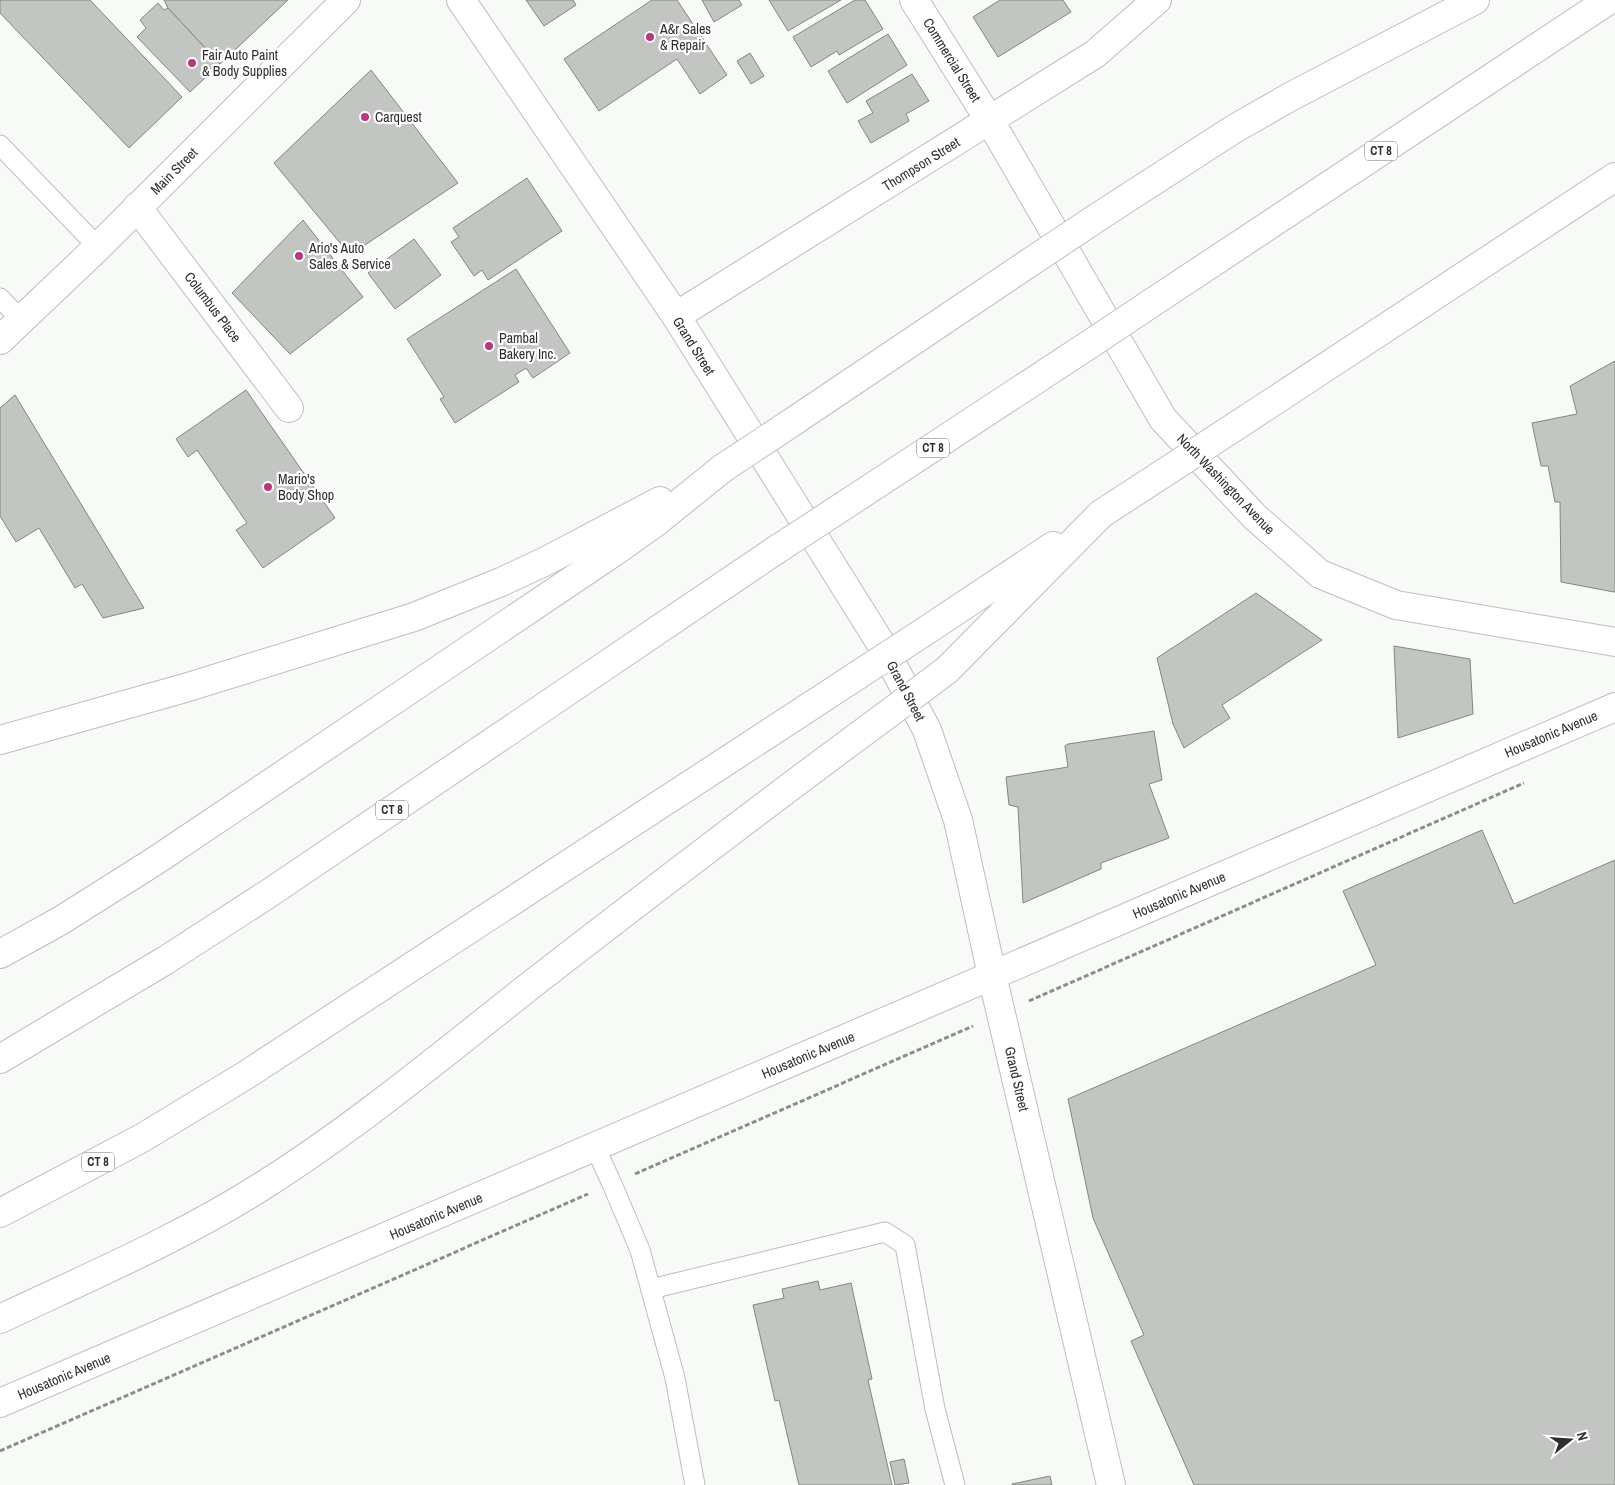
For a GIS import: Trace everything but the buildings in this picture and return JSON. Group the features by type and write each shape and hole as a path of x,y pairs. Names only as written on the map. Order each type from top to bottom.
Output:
{"main road":[{"name":"Main Street","path":"0,340 98,247 346,0"},
{"name":"Grand Street","path":"461,0 676,316 883,647 927,730 958,820 992,976 1111,1485"},
{"name":"Commercial Street","path":"914,0 990,121"},
{"name":"Thompson Street","path":"676,316 1095,54 1157,0"},
{"path":"0,954 60,921 155,861 611,554 656,522 723,468 1098,217 1242,125 1290,97 1475,0"},
{"name":"CT 8","path":"0,1059 158,965 248,907 776,550 1609,0"},
{"name":"North Washington Avenue","path":"990,121 1163,419 1255,517 1320,574 1396,605 1615,642"},
{"name":"CT 8","path":"0,1213 134,1142 246,1075 1615,177"},
{"name":"Columbus Place","path":"137,207 289,408"},
{"path":"0,740 185,688 371,632 431,611 544,562 723,468"},
{"path":"0,1319 152,1247 206,1219 262,1187 370,1112 647,895 947,670 1101,514"},
{"name":"Housatonic Avenue","path":"0,1403 1615,707"}],"lane":[{"path":"0,145 98,247"},
{"path":"0,298 21,320"},
{"path":"595,1147 640,1250 675,1378 695,1485"},
{"path":"651,1289 885,1232 905,1245 935,1409 955,1485"}],"path":[{"path":"0,1452 1525,782"}],"place":[{"name":"A&r Sales & Repair","path":"650,37"},
{"name":"Fair Auto Paint & Body Supplies","path":"192,63"},
{"name":"Carquest","path":"365,117"},
{"name":"Ario's Auto Sales & Service","path":"299,256"},
{"name":"Pambal Bakery Inc.","path":"489,346"},
{"name":"Mario's Body Shop","path":"268,487"}]}
